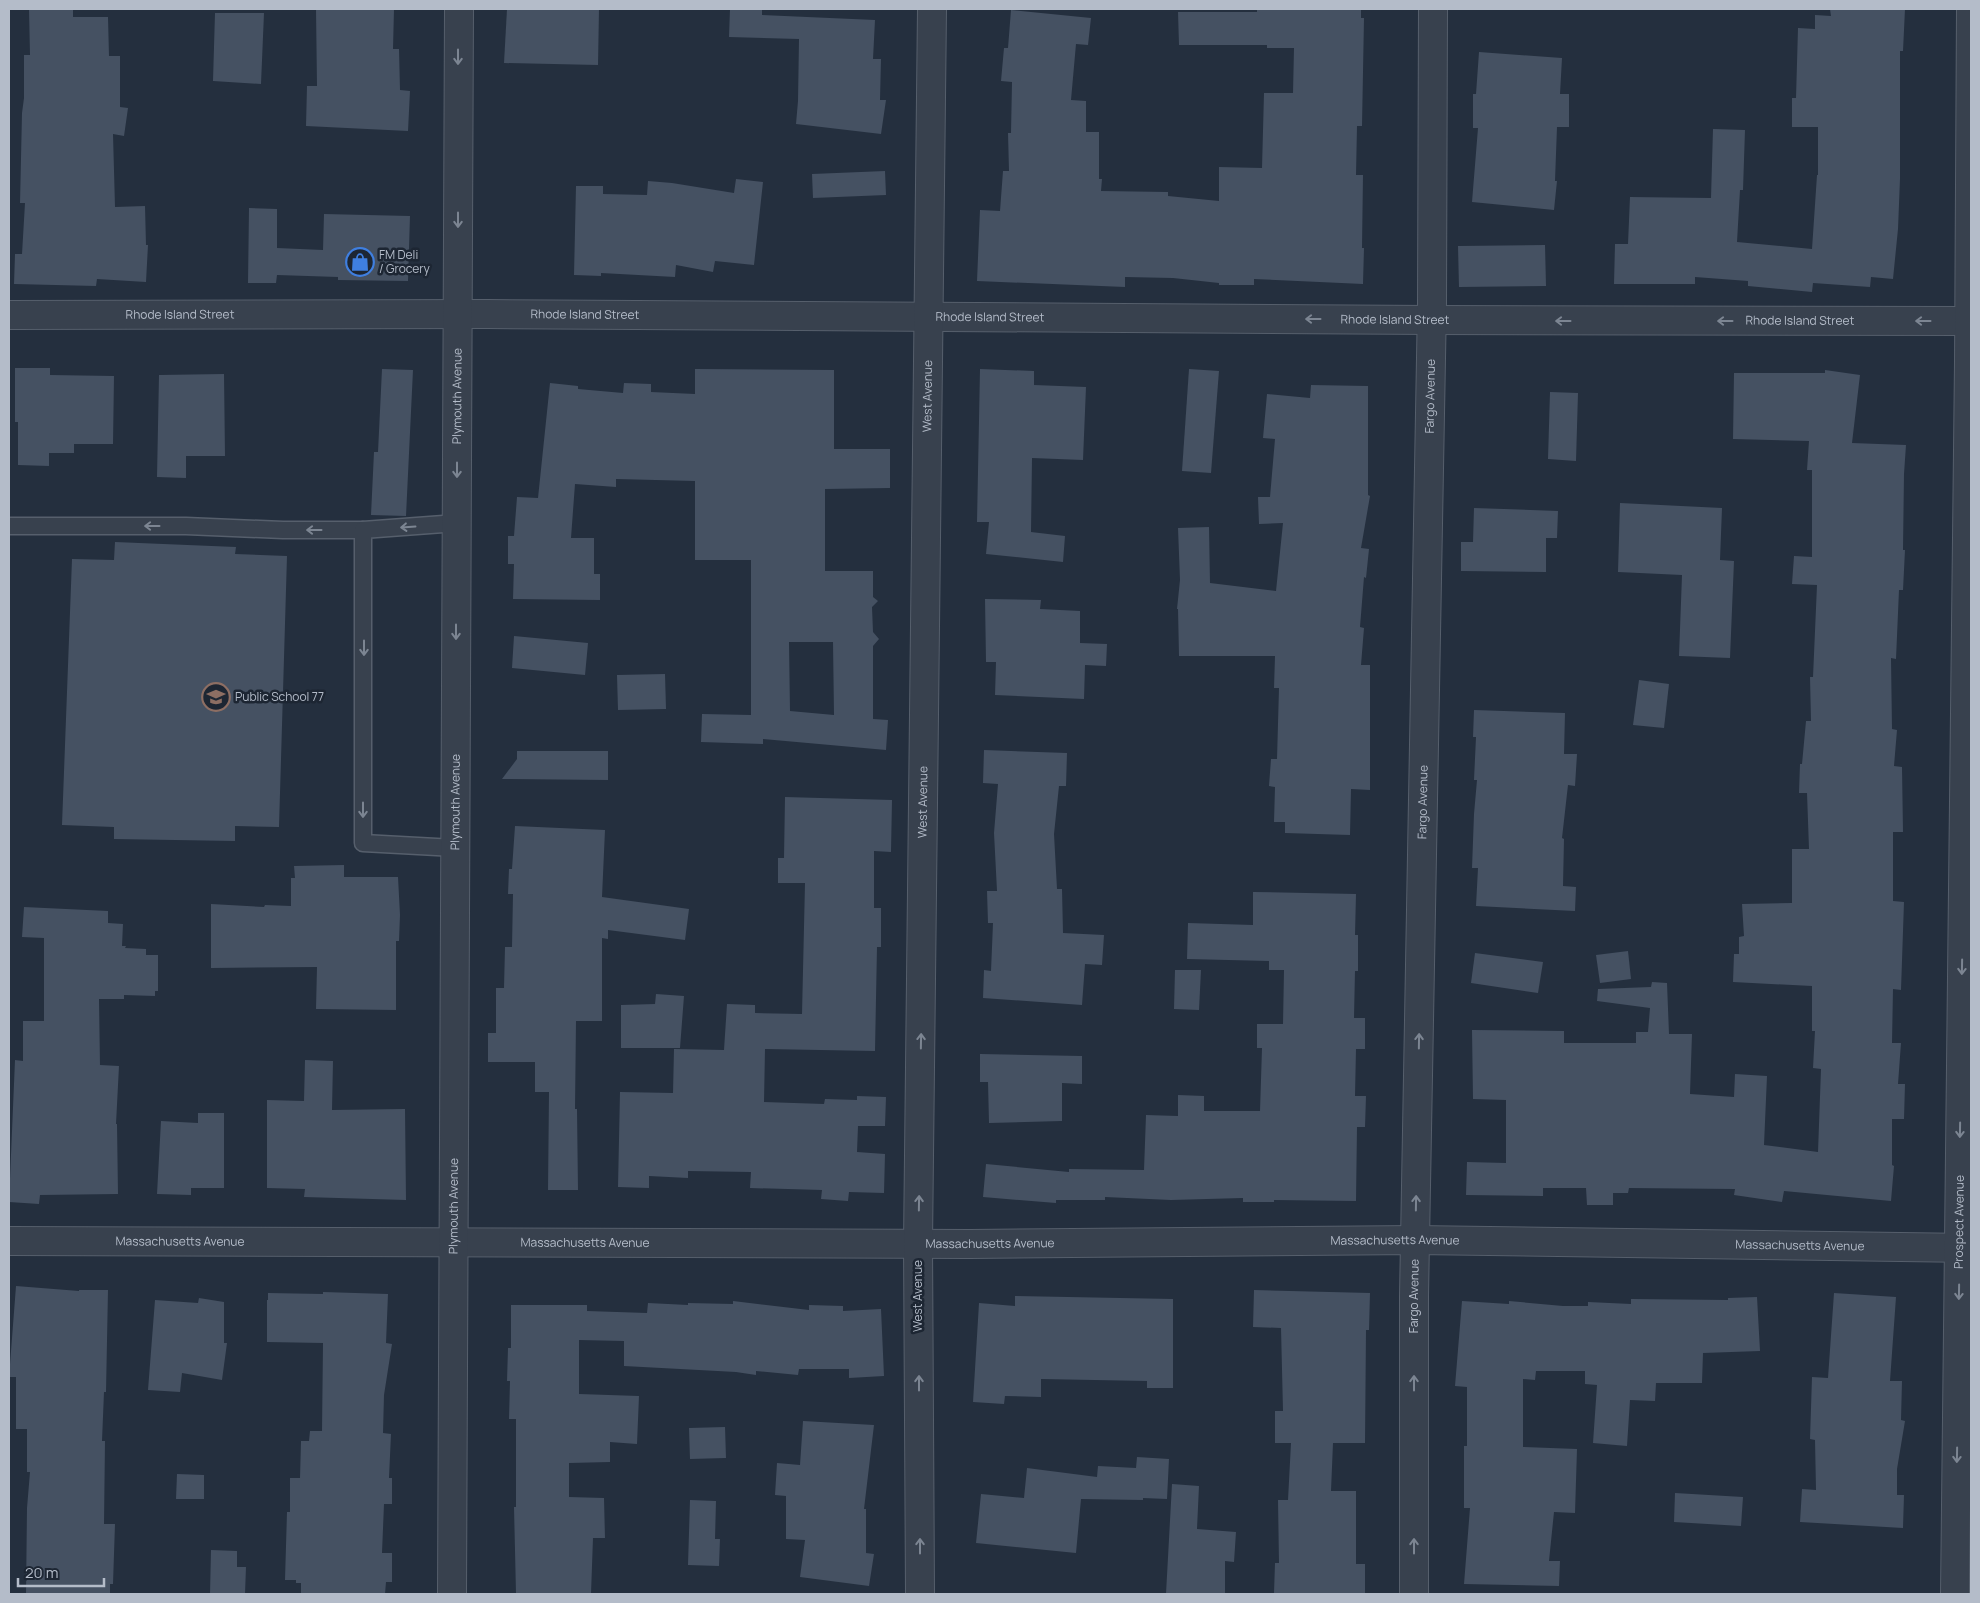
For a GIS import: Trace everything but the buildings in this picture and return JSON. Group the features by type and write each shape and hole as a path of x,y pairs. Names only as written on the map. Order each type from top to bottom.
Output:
{"street":[{"name":"Plymouth Avenue","path":"452,1594 459,9"},
{"name":"West Avenue","path":"920,1594 918,1244 932,9"},
{"name":"Fargo Avenue","path":"1414,1594 1414,1296 1431,320 1433,9"},
{"name":"Prospect Avenue","path":"1955,1594 1965,1248 1971,9"},
{"name":"Rhode Island Street","path":"9,315 457,314 1970,321"},
{"name":"Massachusetts Avenue","path":"9,1241 918,1244 1416,1240 1965,1248"}],"lane":[{"path":"9,526 186,526 283,530 363,530 457,523"},
{"path":"363,530 363,843 455,848"}],"place":[{"name":"FM Deli / Grocery","path":"360,262"},
{"name":"Public School 77","path":"216,697"}]}
